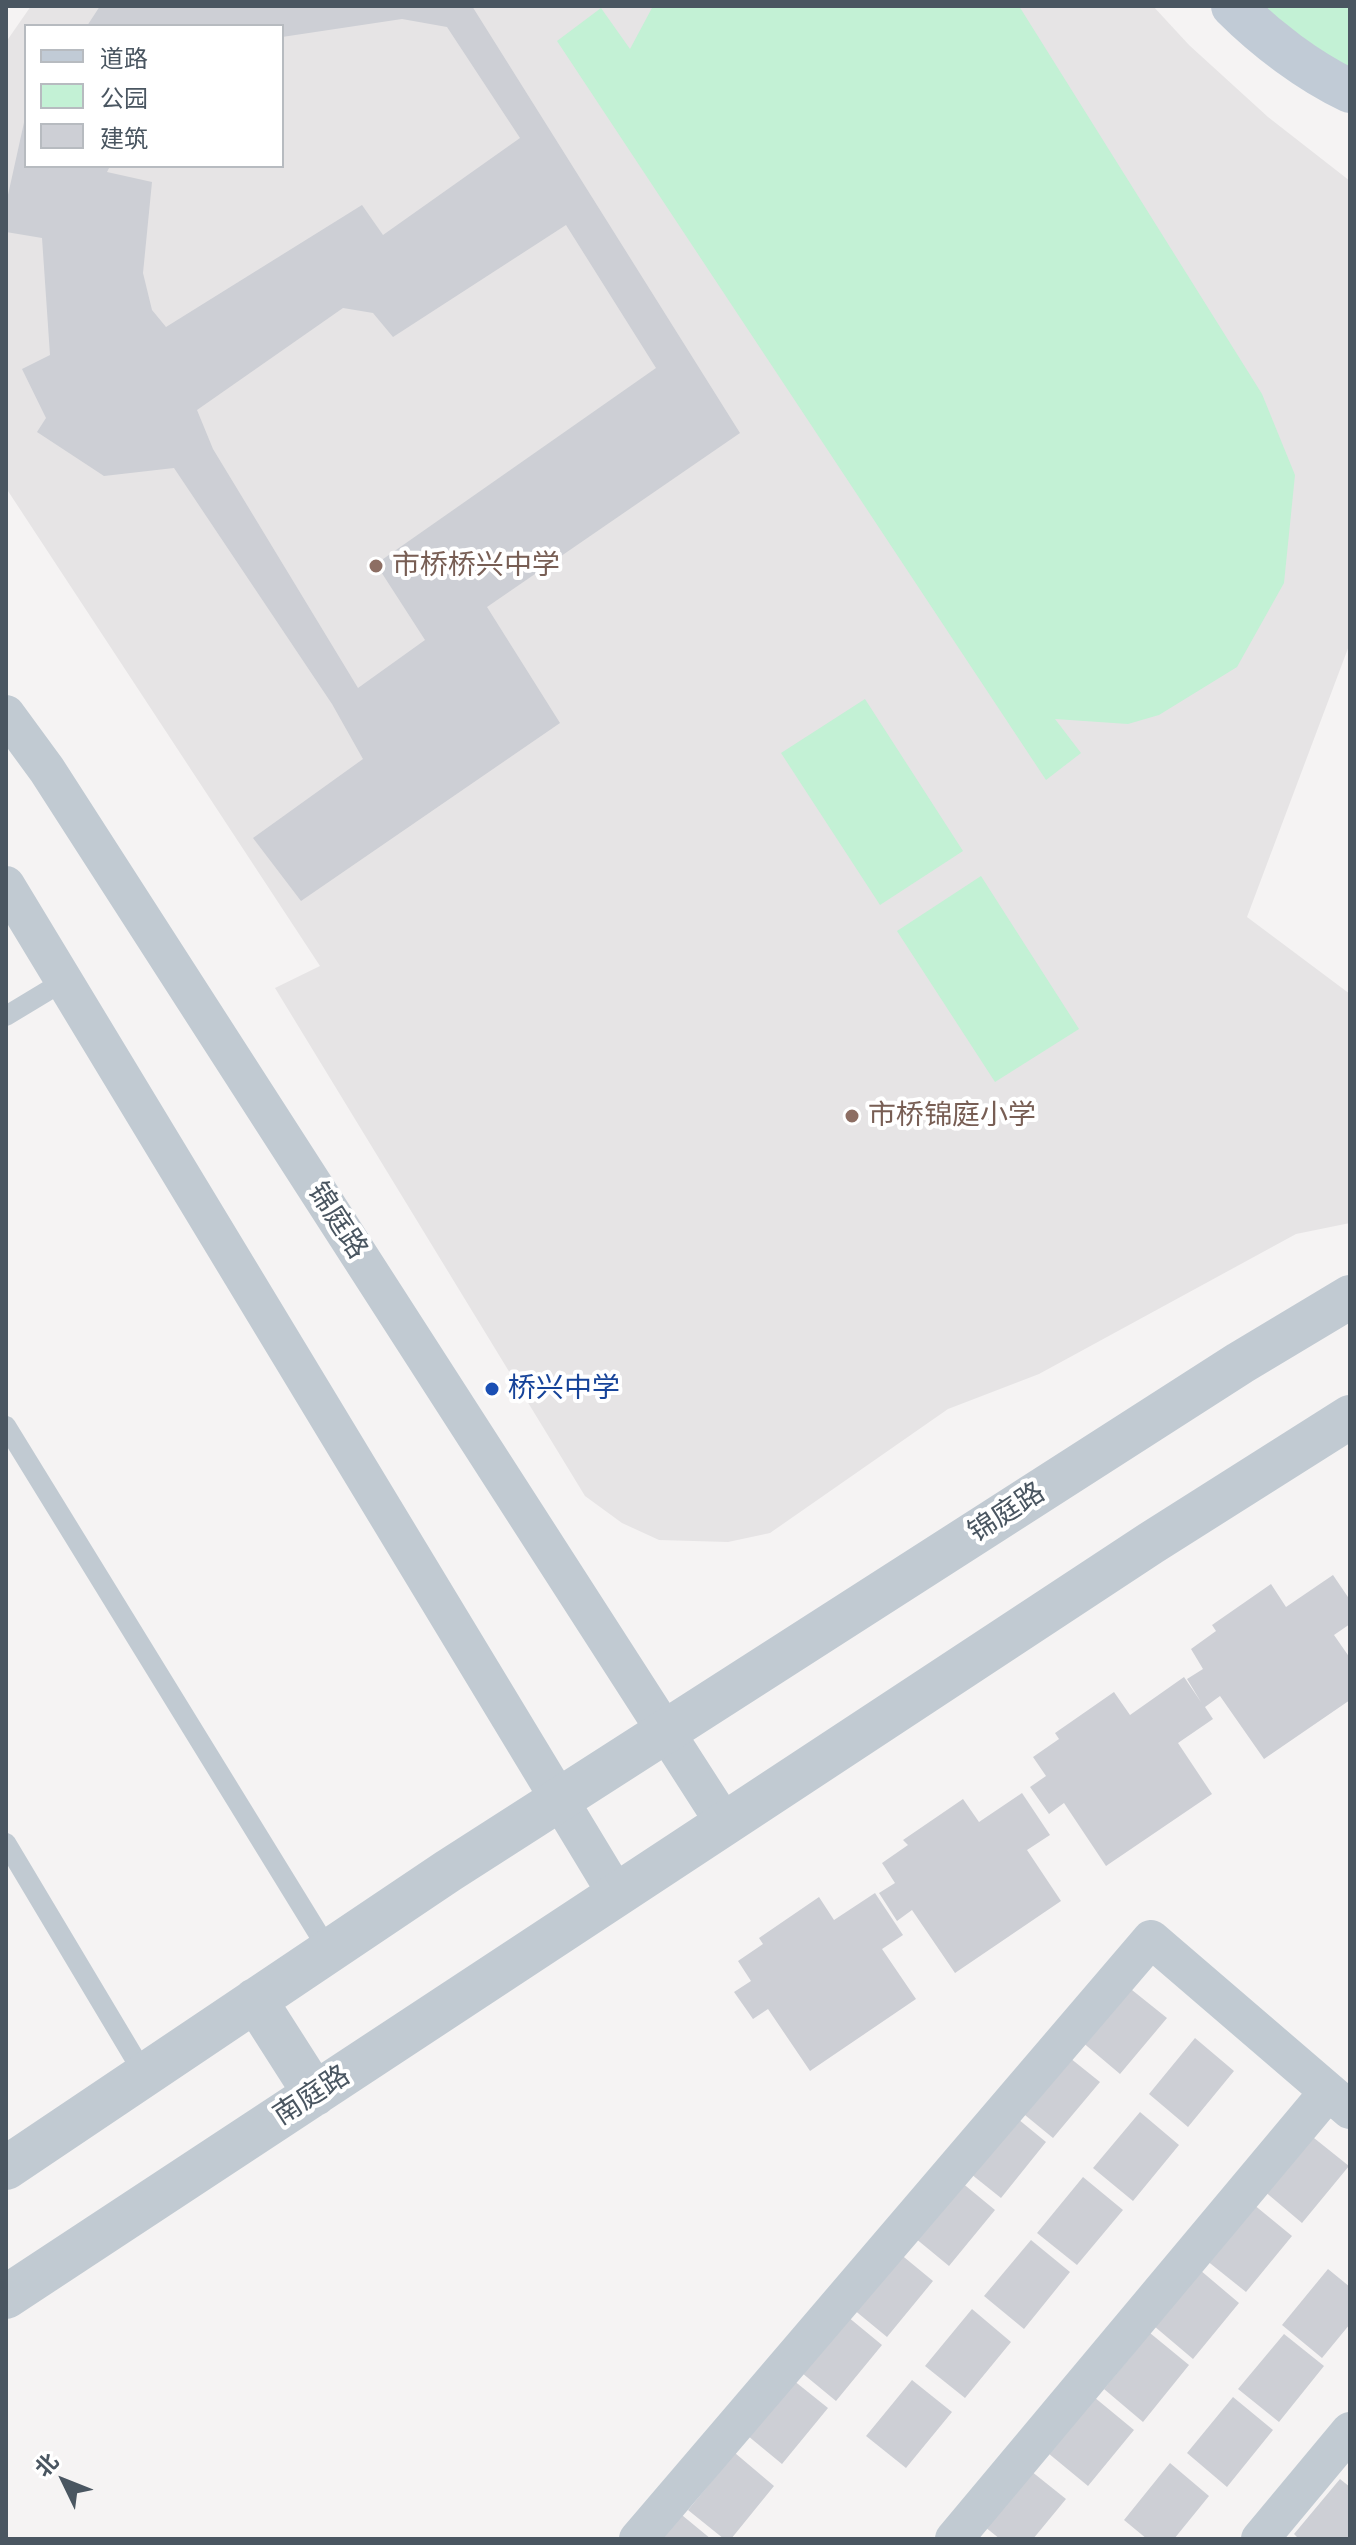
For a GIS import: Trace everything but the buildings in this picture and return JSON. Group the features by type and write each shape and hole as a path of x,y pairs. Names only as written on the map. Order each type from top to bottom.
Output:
{"main road":[{"path":"1233,6 1250,23 1318,73 1350,91"}],"street":[{"name":"锦庭路","path":"6,714 56,783 725,1824"},
{"path":"6,885 617,1895 1151,1543 1350,1417"},
{"name":"锦庭路","path":"559,1799 1240,1363 1350,1297"},
{"path":"6,2168 559,1799"},
{"name":"南庭路","path":"6,2297 617,1895"},
{"path":"638,2539 1151,1939 1339,2101 954,2539"},
{"path":"255,2000 315,2094"},
{"path":"1260,2539 1350,2431"}],"lane":[{"path":"6,1016 64,981"},
{"path":"6,1426 329,1951"},
{"path":"6,1843 144,2074"}],"shaded area":[{"name":"市桥桥兴中学","path":"31,6 1153,6 1189,45 1268,117 1350,181 1350,643 1247,917 1350,994 1350,1223 1296,1234 1039,1374 948,1409 770,1533 728,1542 659,1540 622,1523 585,1496 275,988 320,966 6,488 6,42"}],"green space":[{"path":"653,6 1019,6 1262,394 1295,475 1284,583 1237,667 1159,715 1128,724 1055,719 1081,753 1046,780 557,41 601,8 630,49"},
{"path":"1256,6 1350,6 1350,74"},
{"path":"865,699 963,851 880,905 781,753"},
{"path":"981,876 1079,1029 995,1082 897,931"}],"place":[{"name":"市桥桥兴中学","path":"376,566"},
{"name":"市桥锦庭小学","path":"852,1116"},
{"name":"桥兴中学","path":"492,1389"}]}
